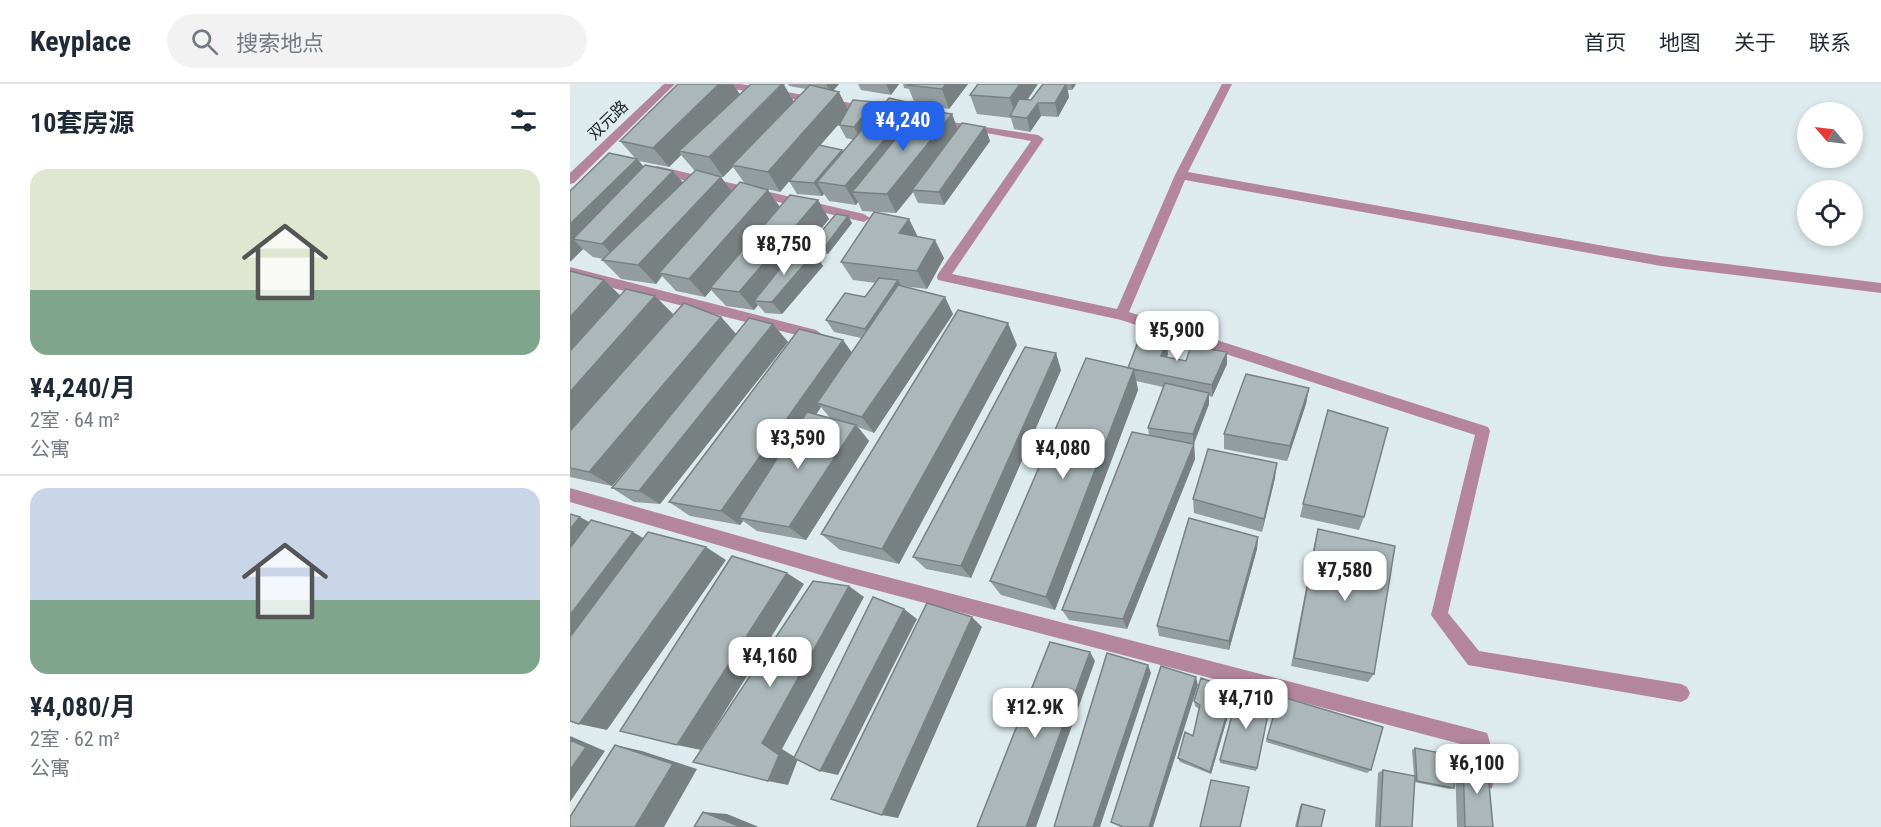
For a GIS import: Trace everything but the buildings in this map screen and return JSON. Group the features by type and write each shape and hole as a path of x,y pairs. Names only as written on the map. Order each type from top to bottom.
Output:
{"street":[{"name":"双元路","path":"570,180 601,157 670,84"},
{"path":"722,84 874,110"},
{"path":"1121,315 1181,175 1227,84"},
{"path":"921,118 1038,139 943,277 1121,315 1483,431 1439,615 1474,659 1681,693"},
{"path":"640,166 864,218"},
{"path":"1181,175 1661,261 1881,288"},
{"path":"570,273 830,339"},
{"path":"570,495 845,574 1480,740 1486,794"}]}
